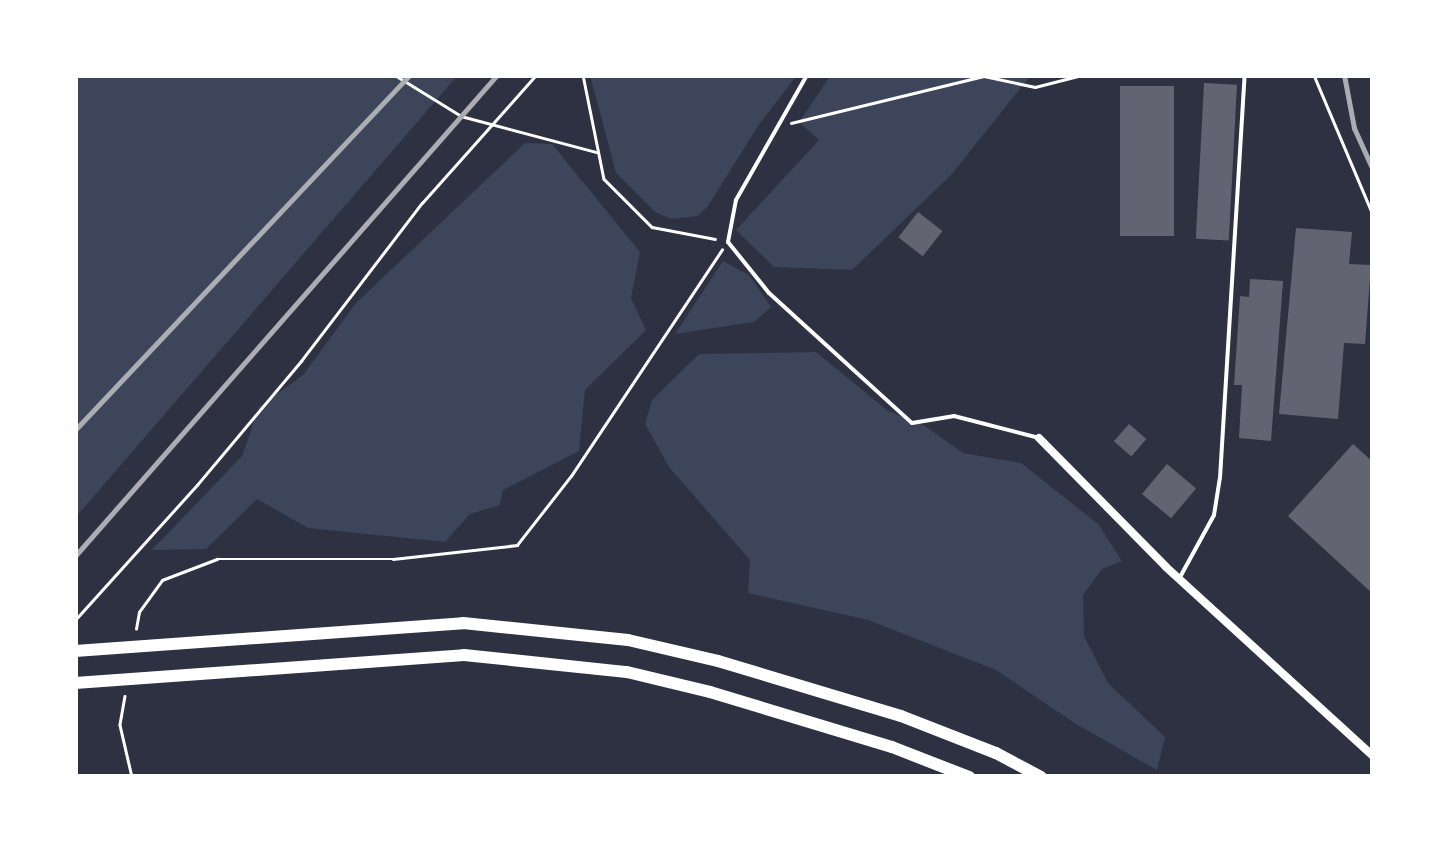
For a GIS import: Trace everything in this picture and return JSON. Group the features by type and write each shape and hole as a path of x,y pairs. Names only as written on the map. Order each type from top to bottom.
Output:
{"highway":[{"path":"75,651 463,623 628,640 718,660 901,716 996,754 1041,777"},
{"path":"75,683 464,655 627,672 710,692 892,747 968,777"}],"street":[{"path":"1039,438 1179,579 1373,756"}],"lane":[{"path":"807,75 736,200 728,242 769,293 912,423 954,416 1039,438"},
{"path":"1179,579 1214,514 1220,478 1245,75"}],"path":[{"path":"395,75 447,110 598,152"},
{"path":"75,620 143,549 301,361 445,175 497,124 536,75"},
{"path":"136,631 139,612 162,580 217,559 393,559 517,546 571,476 728,242 652,227 604,180 584,75"},
{"path":"775,127 984,76 1035,87 1082,75"},
{"path":"1314,75 1373,215"},
{"path":"126,688 120,725 132,777"}],"shaded area":[{"path":"75,75 458,75 75,518"},
{"path":"590,75 797,75 758,126 708,206 698,216 671,219 655,212 616,173"},
{"path":"831,75 1031,75 951,175 852,270 774,267 736,230 819,140 799,122"},
{"path":"525,143 552,144 640,252 631,298 646,330 585,390 579,451 503,490 500,505 470,514 445,542 308,528 257,499 206,549 152,550 242,456 259,407 303,375 356,303"},
{"path":"723,261 749,275 771,307 754,322 675,334"},
{"path":"816,352 888,411 925,426 963,453 1021,463 1098,524 1122,561 1102,569 1083,595 1084,636 1108,683 1165,737 1157,770 1076,724 996,670 868,620 748,593 750,560 669,467 645,424 652,400 699,354"}],"building":[{"path":"1204,83 1237,85 1229,241 1196,239"},
{"path":"1120,86 1174,86 1174,236 1120,236"},
{"path":"918,212 942,231 923,256 898,237"},
{"path":"1296,228 1352,232 1349,264 1371,265 1365,344 1344,343 1338,419 1279,414"},
{"path":"1250,279 1283,281 1271,441 1239,438 1242,385 1234,385 1240,296 1249,297"},
{"path":"1129,424 1146,439 1131,456 1114,441"},
{"path":"1353,444 1373,462 1373,594 1288,516"},
{"path":"1167,464 1196,488 1171,518 1142,494"}],"railway":[{"path":"75,430 410,75"},
{"path":"75,556 497,75"},
{"path":"1344,75 1354,128 1373,170"}]}
